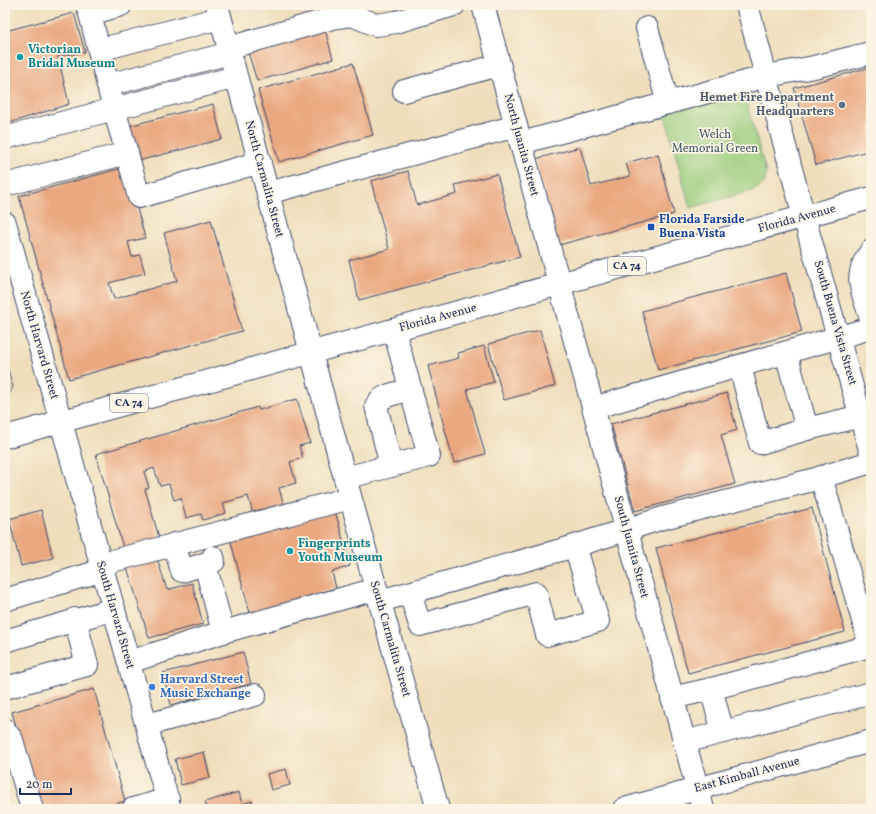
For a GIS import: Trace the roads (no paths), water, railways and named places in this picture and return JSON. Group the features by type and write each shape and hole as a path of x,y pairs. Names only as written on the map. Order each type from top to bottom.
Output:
{"street":[{"path":"120,5 89,9 114,109 139,197 260,162"},
{"path":"108,85 229,50 333,18 353,10 376,25 396,22 454,5"},
{"name":"North Juanita Street","path":"483,5 559,284"},
{"name":"South Buena Vista Street","path":"748,5 804,217 840,338 871,453"},
{"path":"99,50 218,9"},
{"name":"North Carmalita Street","path":"218,9 312,352"},
{"path":"647,28 668,103"},
{"path":"268,193 518,135 668,103 767,76 814,67 871,53"},
{"path":"404,91 499,66"},
{"path":"5,138 236,77"},
{"path":"5,184 127,153"},
{"name":"Florida Avenue","path":"5,437 871,198"},
{"name":"North Harvard Street","path":"5,223 60,421"},
{"path":"871,251 859,275 871,318"},
{"name":"South Juanita Street","path":"559,284 700,799"},
{"path":"593,408 871,328"},
{"path":"5,600 174,544 208,536 347,488 391,466 429,456 394,330"},
{"name":"South Carmalita Street","path":"312,352 347,488 438,809"},
{"path":"786,353 807,429"},
{"path":"740,366 760,443 807,429 861,416"},
{"path":"391,466 376,406 378,400 383,397 411,390"},
{"name":"South Harvard Street","path":"60,421 169,804"},
{"path":"129,662 223,632 378,595 410,593 575,546 626,528 821,477 871,462"},
{"path":"672,698 871,647 821,477"},
{"path":"174,544 182,572 214,561 208,536"},
{"path":"410,593 420,625 536,592 547,635 598,621 575,546"},
{"path":"205,564 223,632"},
{"path":"5,641 75,619 114,609"},
{"path":"5,688 87,665 75,619"},
{"path":"711,689 723,732"},
{"path":"684,742 871,693"},
{"path":"147,725 255,695"},
{"path":"5,730 12,740 32,809"},
{"name":"East Kimball Avenue","path":"624,809 700,799 871,741"},
{"path":"133,809 169,804"}],"place":[{"name":"Victorian Bridal Museum","path":"20,57"},
{"name":"Hemet Fire Department Headquarters","path":"842,105"},
{"name":"Florida Farside Buena Vista","path":"651,227"},
{"name":"Fingerprints Youth Museum","path":"290,551"},
{"name":"Harvard Street Music Exchange","path":"152,687"}],"park label":[{"name":"Welch Memorial Green","path":"715,142"}]}
